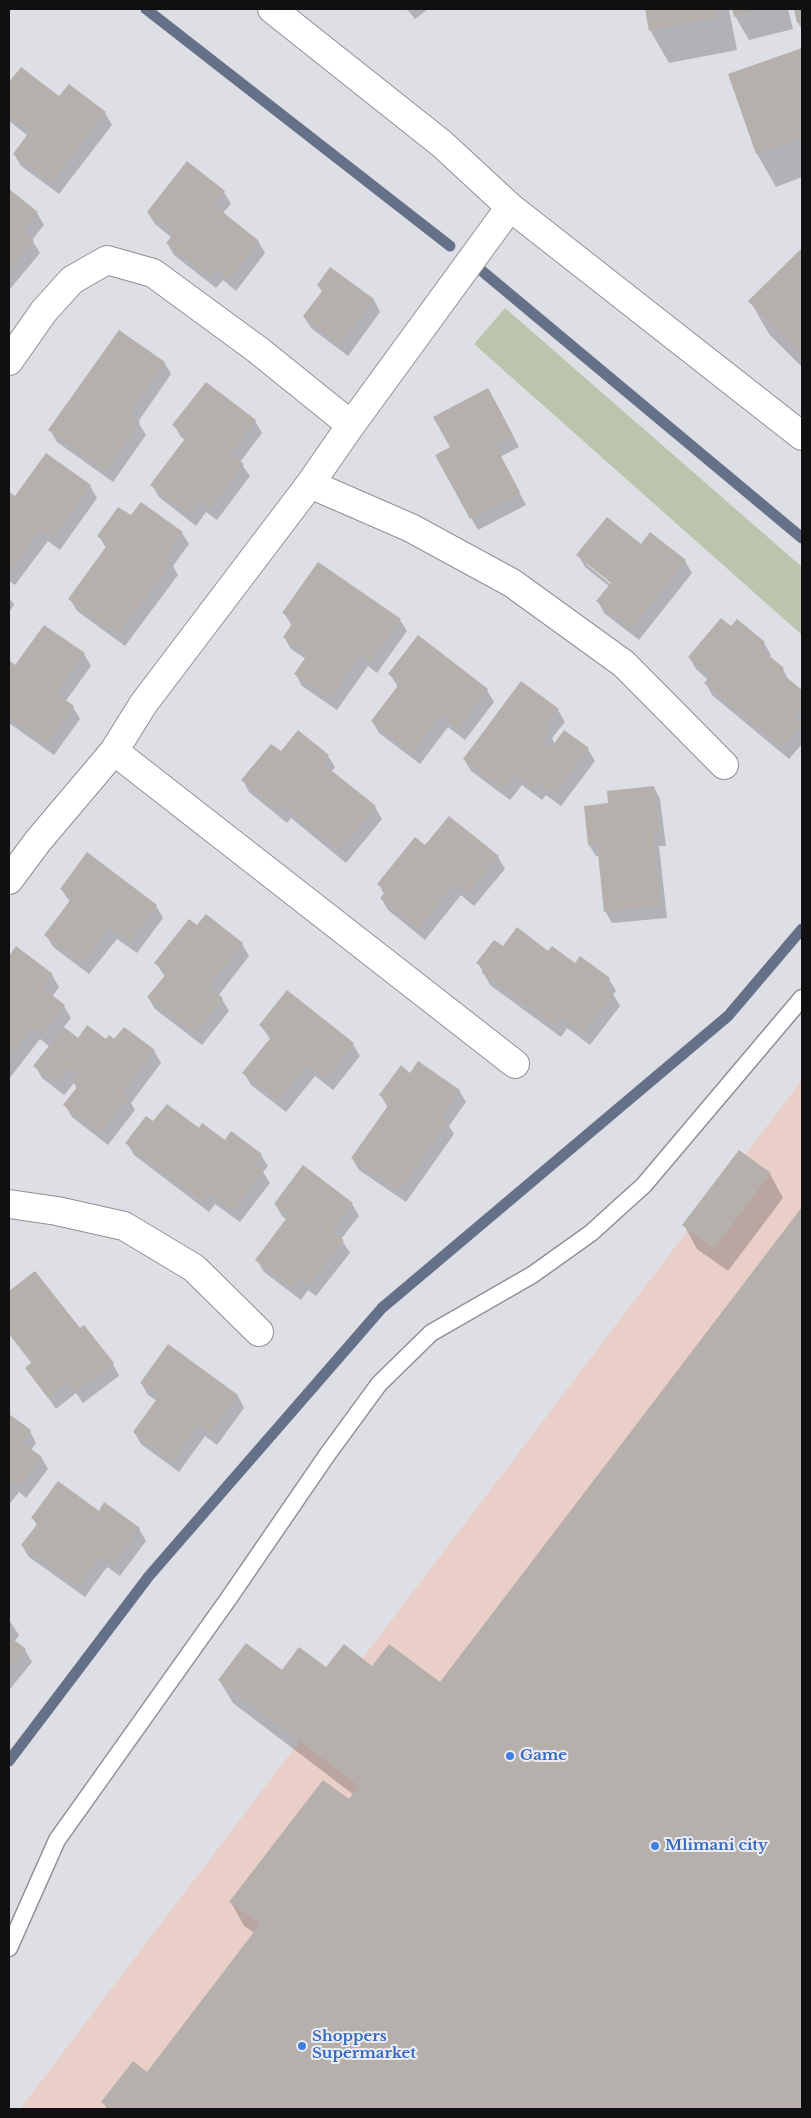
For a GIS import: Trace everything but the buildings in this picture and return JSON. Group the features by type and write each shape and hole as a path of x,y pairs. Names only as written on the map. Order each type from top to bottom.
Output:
{"street":[{"path":"272,9 442,144 510,207 802,436"},
{"path":"9,880 38,841 114,751 144,703 310,484 510,207"},
{"path":"9,361 44,311 72,280 107,260 153,273 258,350 351,425"},
{"path":"310,484 411,528 512,583 624,664 724,764"},
{"path":"114,751 515,1064"},
{"path":"9,1204 57,1211 124,1226 194,1268 259,1332"}],"lane":[{"path":"9,1948 57,1840 229,1598 327,1454 379,1384 431,1333 532,1275 591,1234 644,1185 802,998"}],"shaded area":[{"path":"802,1080 802,2109 20,2109"}],"green space":[{"path":"505,308 802,567 802,635 474,344"}],"waterway":[{"path":"146,9 450,246"},
{"path":"482,271 802,538"},
{"path":"9,1761 149,1576 382,1308 728,1016 802,929"}],"place":[{"name":"Game","path":"510,1756"},
{"name":"Mlimani city","path":"655,1846"},
{"name":"Shoppers Supermarket","path":"302,2046"}]}
